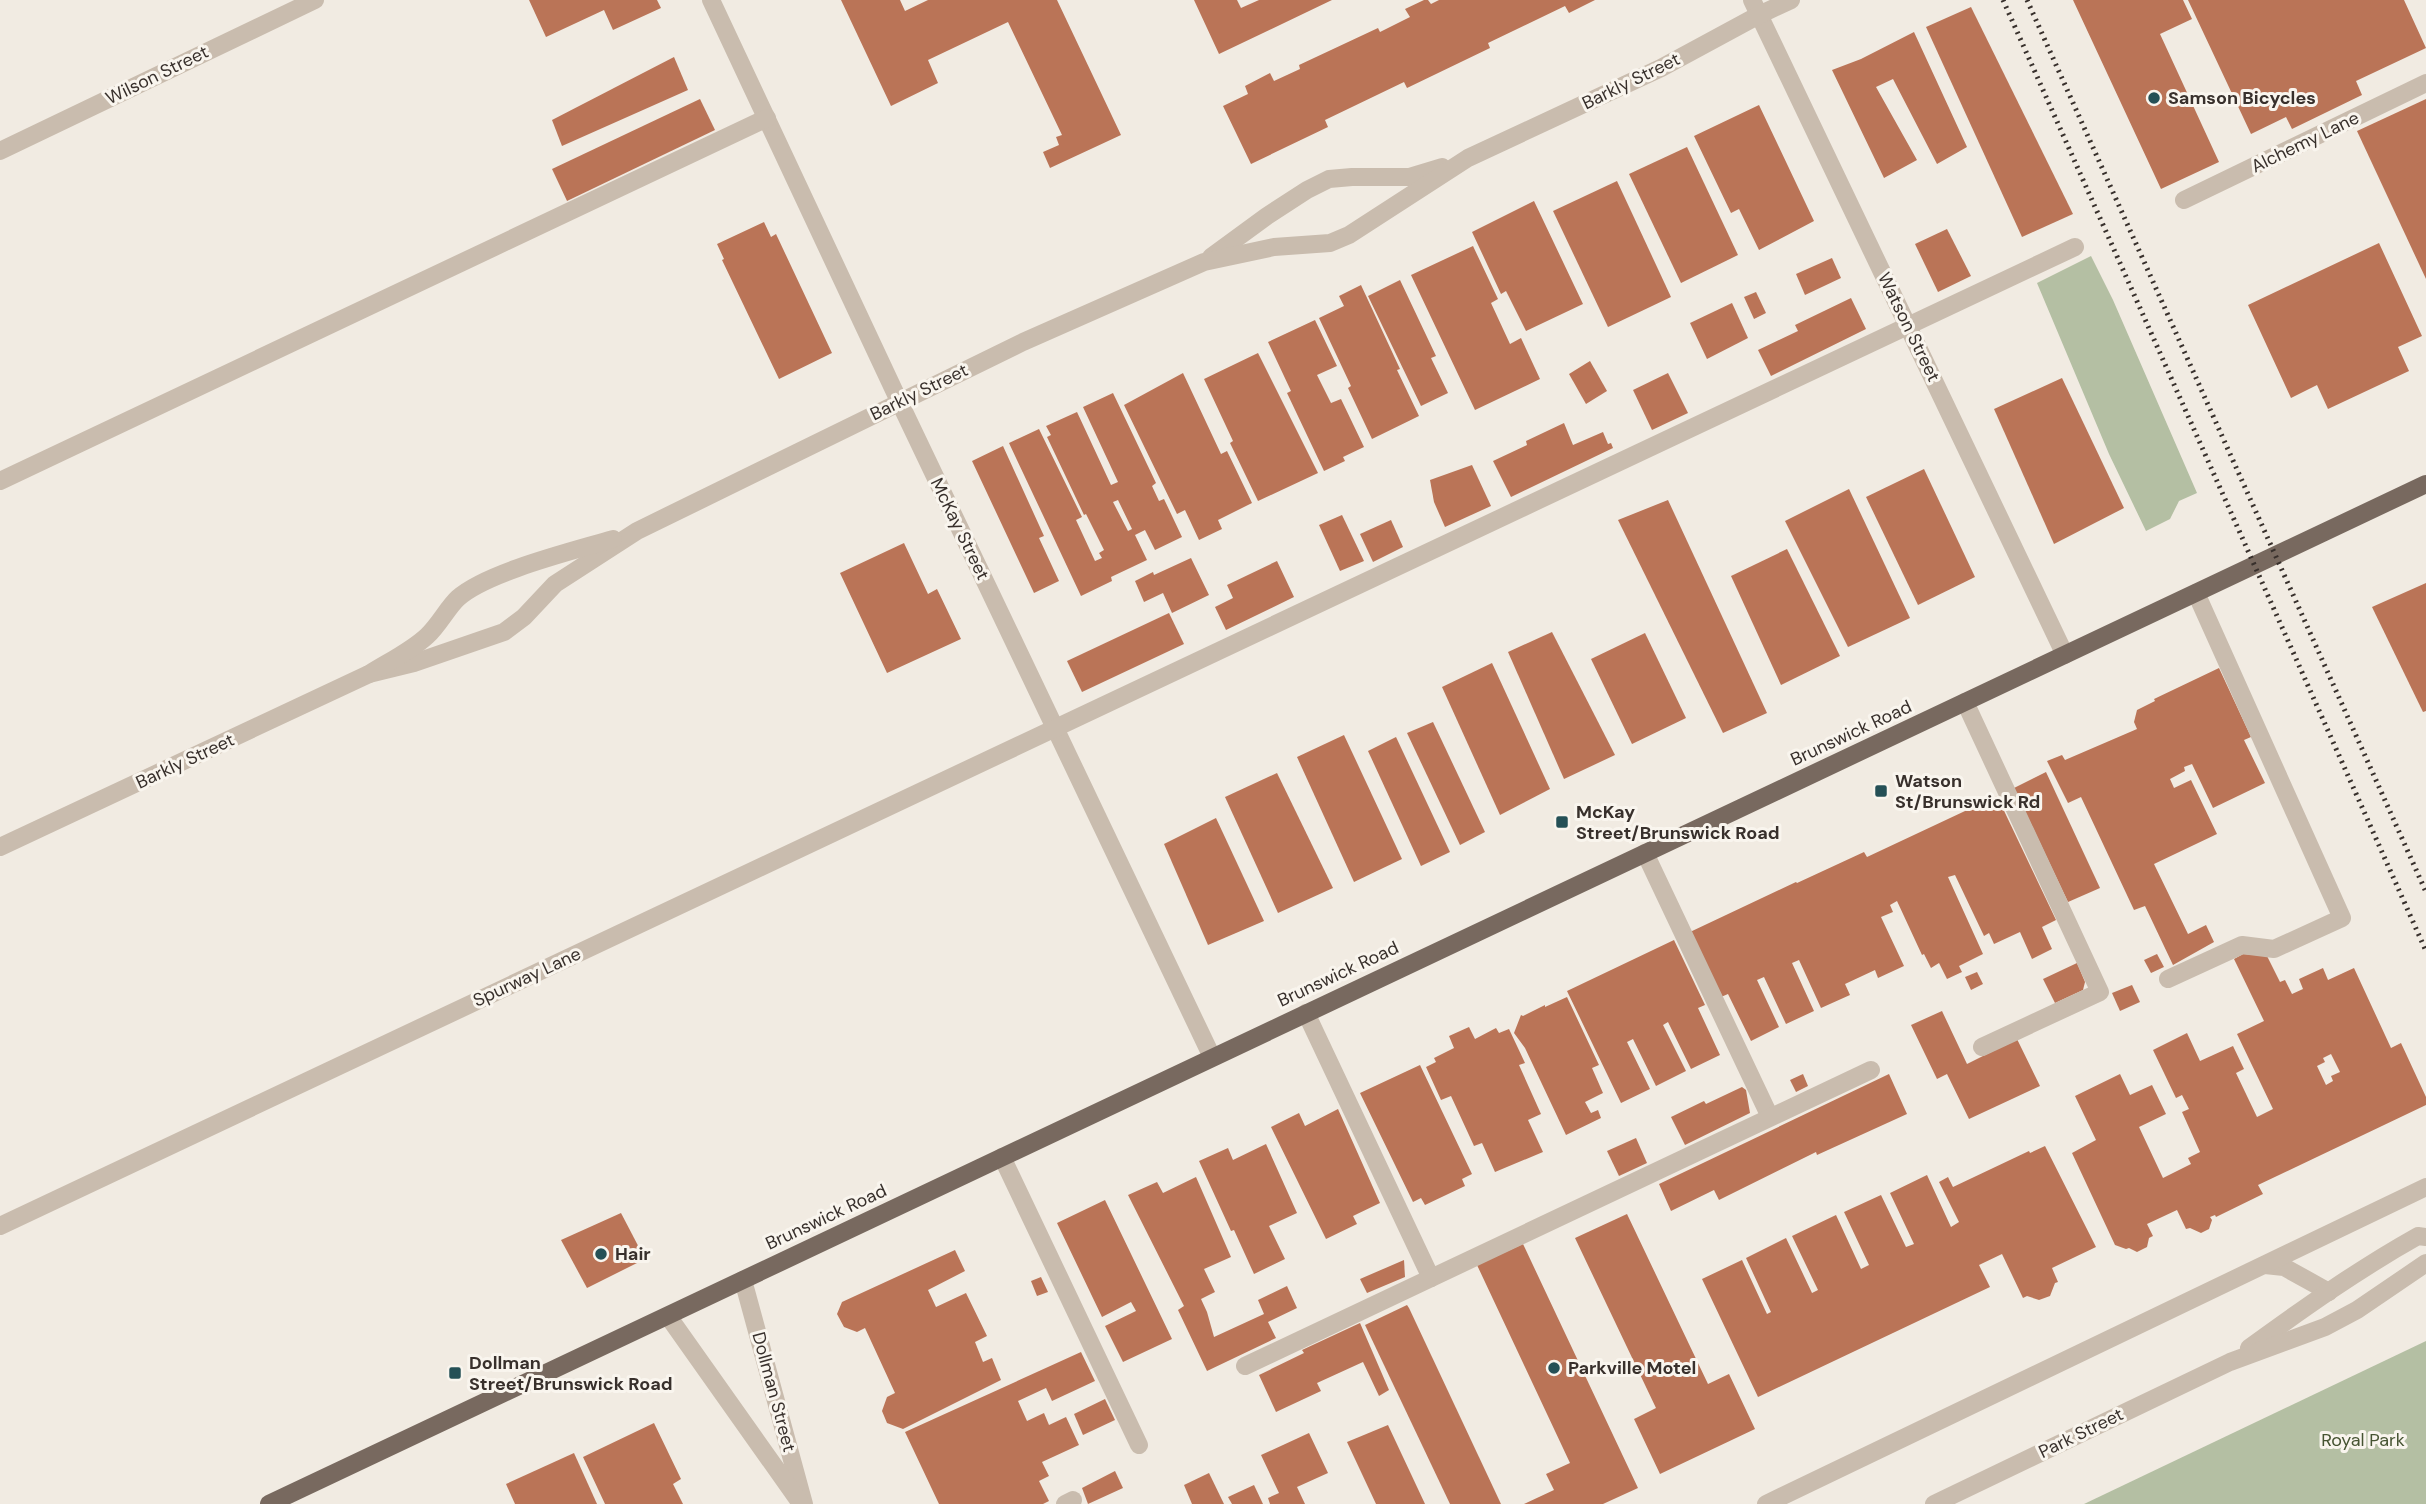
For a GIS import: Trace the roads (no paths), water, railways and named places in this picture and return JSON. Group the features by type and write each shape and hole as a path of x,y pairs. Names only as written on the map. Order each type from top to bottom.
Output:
{"main road":[{"name":"Brunswick Road","path":"269,1504 2426,484"}],"street":[{"name":"Wilson Street","path":"0,151 315,0"},
{"name":"McKay Street","path":"710,0 1212,1057"},
{"name":"Barkly Street","path":"1204,262 1267,216 1329,179 1409,177 1468,158 1661,68 1756,7 1791,0"},
{"name":"Watson Street","path":"1756,7 2066,655"},
{"name":"Alchemy Lane","path":"2184,200 2426,83"},
{"path":"0,481 767,118"},
{"name":"Barkly Street","path":"369,674 414,663 504,632 524,617 555,584 637,531 1023,342 1204,262 1274,247 1331,243 1349,235 1468,158"},
{"name":"Spurway Lane","path":"0,1226 2075,247"},
{"name":"Barkly Street","path":"0,847 369,674 425,638 443,619 456,599 474,587 508,572 637,531"},
{"path":"2168,979 2242,945 2274,949 2342,918 2196,593"},
{"path":"1965,702 2100,992 1982,1047"},
{"path":"1645,853 1770,1117"},
{"path":"1306,1013 1431,1278"},
{"path":"1245,1366 1871,1070"},
{"path":"1002,1157 1139,1445"},
{"path":"1766,1504 2426,1187"},
{"name":"Park Street","path":"2230,1362 2403,1244 2418,1236 2426,1237"},
{"name":"Park Street","path":"1934,1504 2230,1362 2339,1320 2426,1263"},
{"path":"2265,1265 2284,1267 2329,1292"},
{"name":"Dollman Street","path":"743,1280 803,1504"},
{"name":"Dollman Street","path":"668,1316 803,1504"}],"railway":[{"path":"2003,0 2426,951"},
{"path":"2027,0 2426,892"}],"place":[{"name":"Samson Bicycles","path":"2154,98"},
{"name":"Watson St/Brunswick Rd","path":"1881,791"},
{"name":"McKay Street/Brunswick Road","path":"1562,822"},
{"name":"Hair","path":"601,1254"},
{"name":"Parkville Motel","path":"1554,1368"},
{"name":"Dollman Street/Brunswick Road","path":"455,1373"}],"park label":[{"name":"Royal Park","path":"2363,1440"}]}
